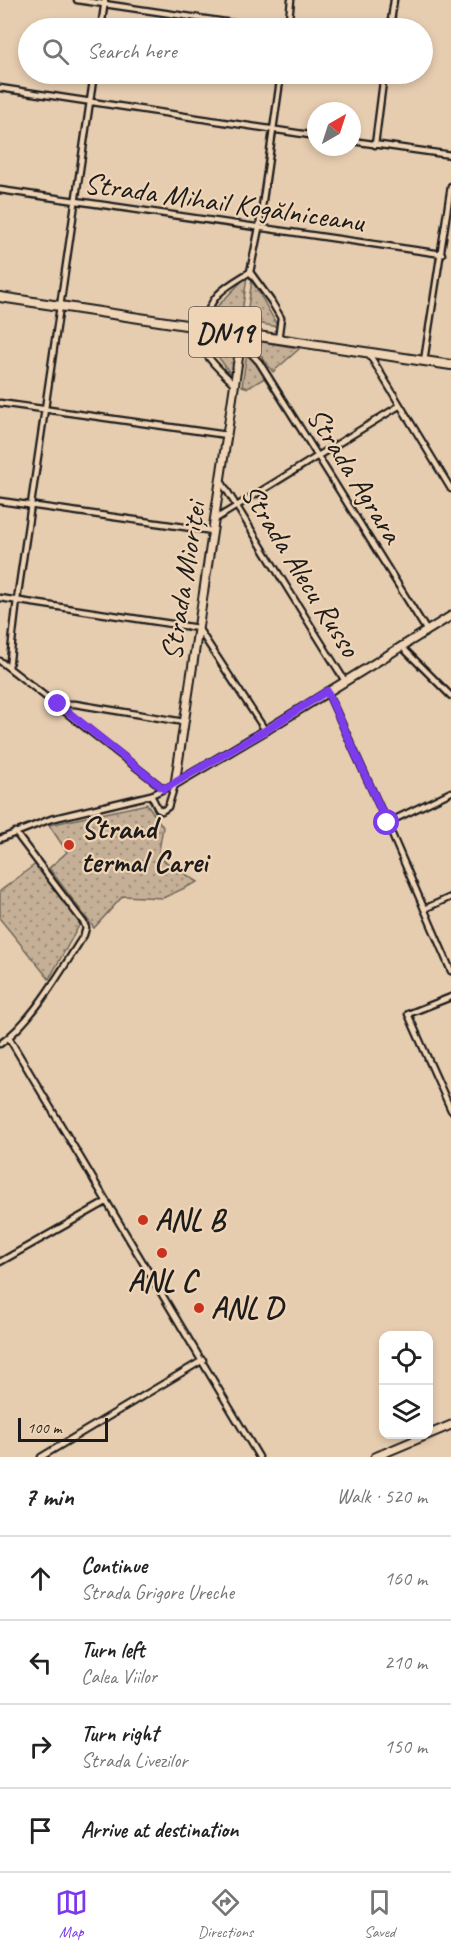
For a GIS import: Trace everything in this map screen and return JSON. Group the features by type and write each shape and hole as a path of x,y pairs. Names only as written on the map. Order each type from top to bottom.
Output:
{"main road":[{"name":"DN19","path":"0,297 451,365"}],"street":[{"path":"76,0 105,2 204,18"},
{"path":"289,18 291,0"},
{"path":"391,18 394,0"},
{"path":"103,18 105,2"},
{"path":"9,668 92,84"},
{"path":"235,385 206,352 203,344 204,328 211,302 221,292 250,272 259,228 280,84"},
{"path":"375,145 383,84"},
{"path":"0,88 307,135"},
{"path":"361,143 451,155"},
{"path":"424,361 451,186"},
{"name":"Strada Mihail Kogălniceanu","path":"0,190 442,254"},
{"path":"250,272 272,301 280,318 278,340"},
{"name":"Strada Mioriței","path":"175,783 242,334"},
{"name":"Strada Agrara","path":"242,344 259,362 427,631"},
{"path":"369,354 451,489"},
{"path":"0,403 227,435"},
{"path":"214,520 320,457 399,406"},
{"name":"Strada Alecu Russo","path":"221,481 345,681"},
{"path":"0,501 213,531"},
{"path":"0,598 198,628 265,730"},
{"path":"0,839 51,819 152,795 265,730 451,616"},
{"path":"401,646 451,696"},
{"path":"0,661 164,789"},
{"path":"327,691 451,971"},
{"path":"58,704 75,704 184,722"},
{"path":"152,795 158,809 165,810 175,783"},
{"path":"387,823 451,792"},
{"path":"0,1044 9,1038 38,1004 84,935 86,928 15,832"},
{"path":"424,909 451,897"},
{"path":"451,997 408,1014 451,1110"},
{"path":"9,1038 259,1457"},
{"path":"0,1262 106,1202"},
{"path":"41,1457 202,1360"},
{"path":"375,1457 451,1425"}],"shaded area":[{"path":"247,276 241,321 209,315"},
{"path":"252,280 278,327 246,321"},
{"path":"212,335 240,338 233,377 211,347"},
{"path":"251,340 299,349 273,372 259,353 249,345"},
{"path":"247,352 253,356 268,376 248,388 242,386"},
{"name":"Strand termal Carei","path":"147,804 163,827 158,857 198,882 163,898 123,896 94,928 49,868 67,852 49,825"},
{"path":"37,863 81,922 49,979 0,919 0,891"}],"place":[{"name":"Strand termal Carei","path":"69,845"},
{"name":"ANL B","path":"143,1220"},
{"name":"ANL C","path":"162,1253"},
{"name":"ANL D","path":"199,1308"}],"route":[{"path":"58,704 164,789 268,729 327,691 387,823"}]}
